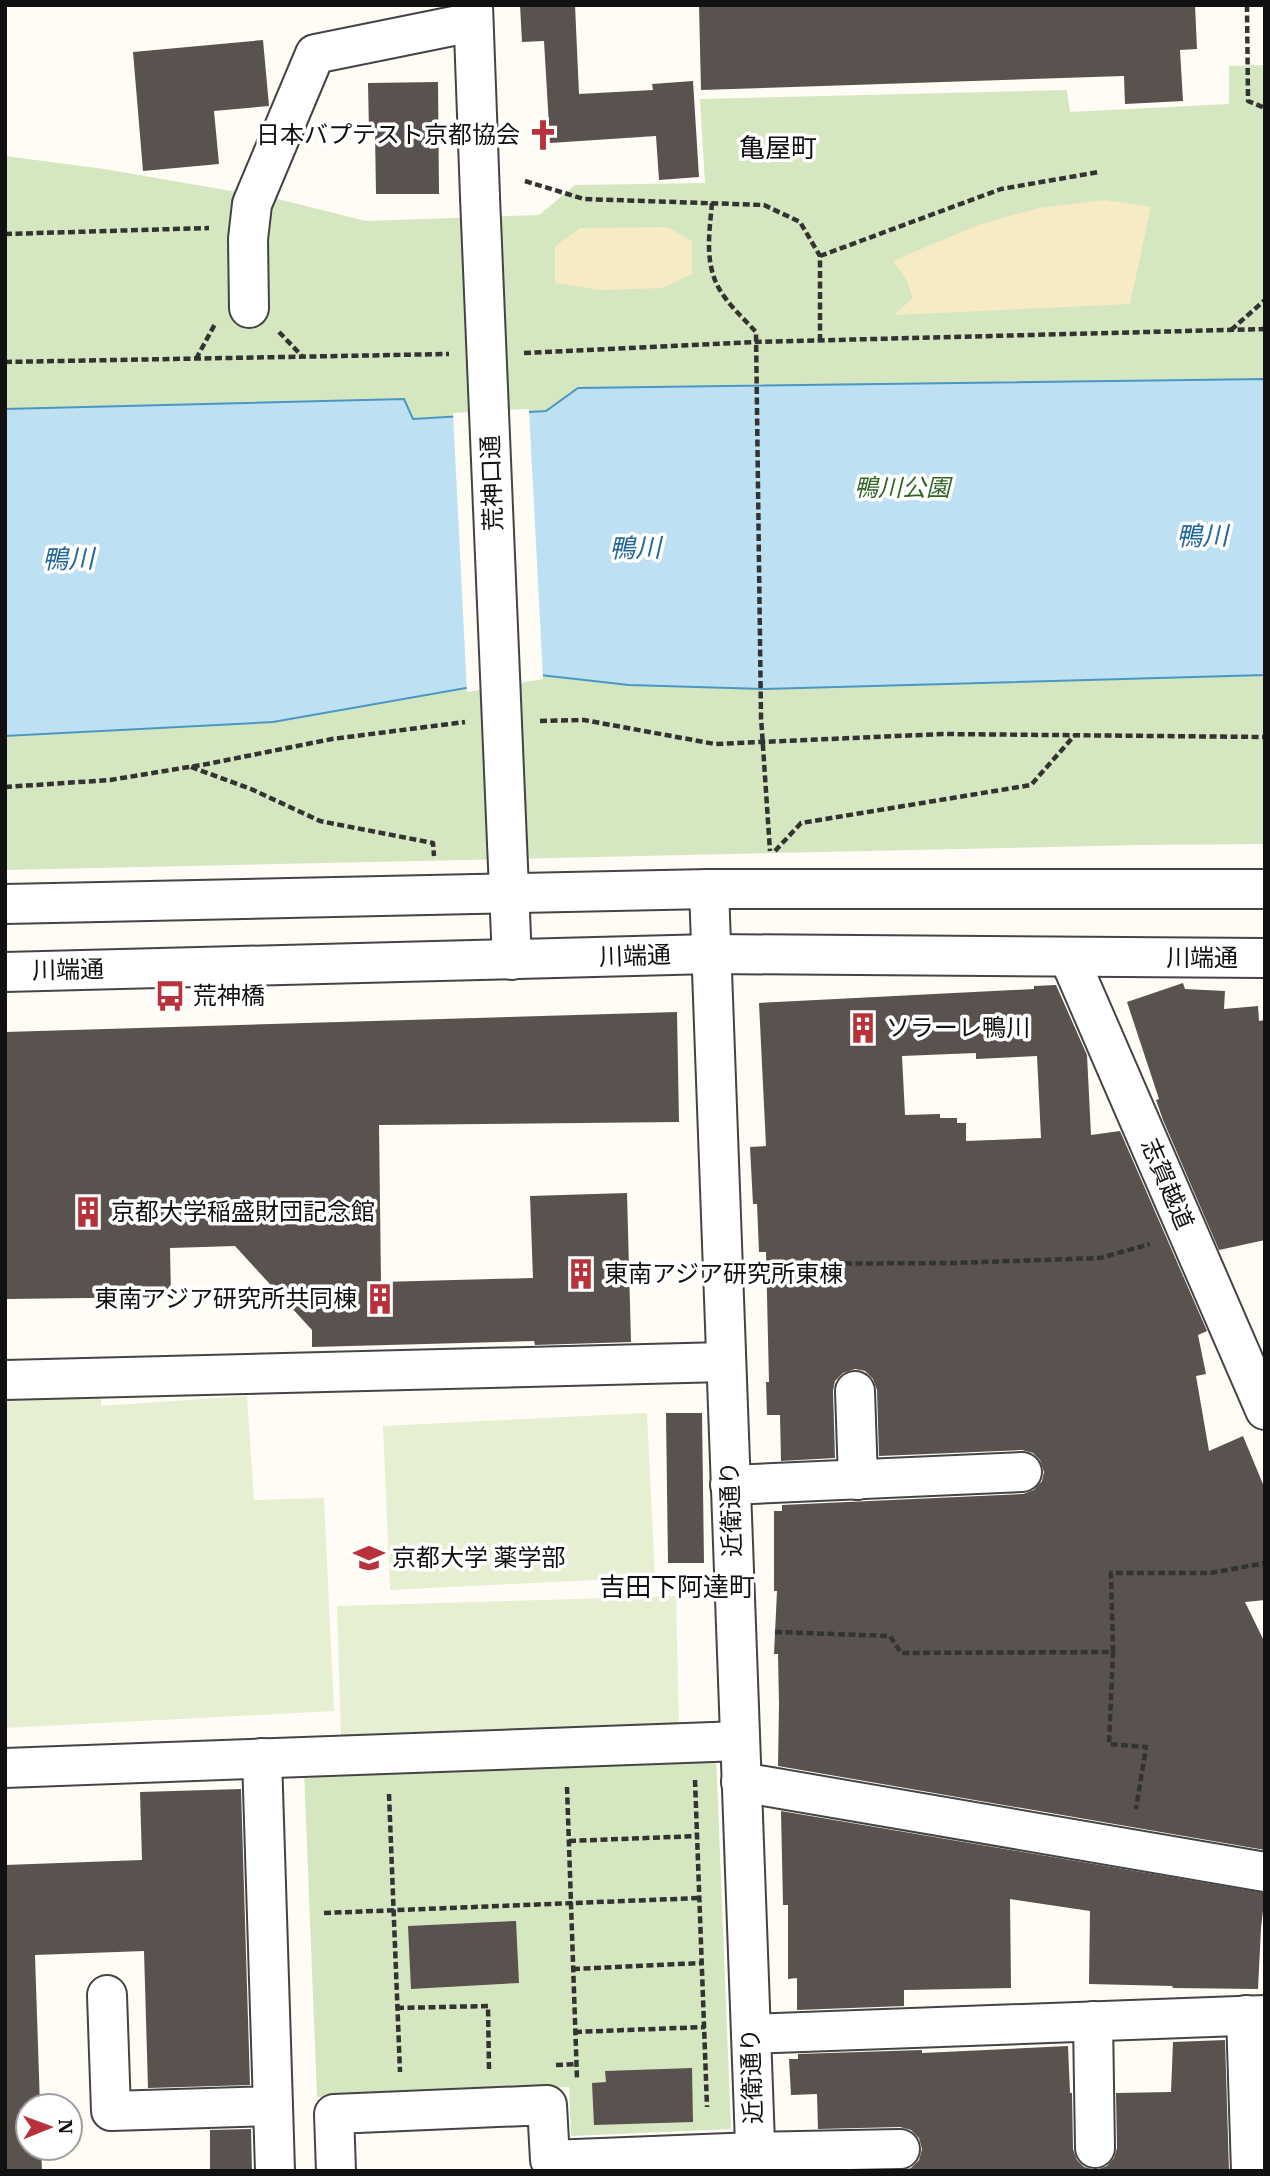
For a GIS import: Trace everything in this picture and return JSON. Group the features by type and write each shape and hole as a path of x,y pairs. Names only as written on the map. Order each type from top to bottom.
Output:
{"street":[{"name":"荒神口通","path":"473,13 512,960"},
{"path":"249,308 251,204 315,54 473,13"},
{"path":"5,904 709,889 1265,889"},
{"name":"近衛通り","path":"709,889 755,2161"},
{"name":"川端通","path":"5,972 710,954 1265,958"},
{"name":"志賀越道","path":"1069,958 1188,1234 1255,1365 1265,1410"},
{"path":"5,1380 725,1362"},
{"path":"855,1391 858,1479"},
{"path":"730,1485 1023,1472"},
{"path":"5,1768 740,1741"},
{"path":"262,1758 275,2171"},
{"path":"741,1782 1265,1872"},
{"path":"107,1995 111,2111 273,2106"},
{"path":"751,2034 1256,2015 1251,2171"},
{"path":"1093,2021 1095,2148"},
{"path":"336,2171 334,2114 547,2105 550,2160 755,2161 900,2149"}],"path":[{"path":"1247,5 1248,101 1265,107"},
{"path":"820,256 1001,189 1099,172"},
{"path":"525,181 584,199 764,205 800,222 820,256 820,341"},
{"path":"712,203 708,239 711,271 724,296 756,332 763,742 770,856 801,823 1031,785 1074,736"},
{"path":"5,234 249,227"},
{"path":"1231,330 1265,300"},
{"path":"516,353 570,353 756,342 1265,330"},
{"path":"5,362 450,354"},
{"path":"531,721 584,720 715,744 943,734 1265,737"},
{"path":"5,787 110,780 332,739 478,722"},
{"path":"191,767 251,789 320,821 433,843 434,863"},
{"path":"722,1264 954,1263 1100,1258 1188,1234"},
{"path":"1130,1849 1146,1747 1109,1744 1113,1652 1111,1573 1212,1573 1265,1563"},
{"path":"735,1631 890,1636 901,1653 1113,1652"},
{"path":"566,1748 577,2091"},
{"path":"682,1779 695,1778 707,2107"},
{"path":"388,1782 400,2073"},
{"path":"569,1841 697,1836"},
{"path":"324,1913 700,1898"},
{"path":"573,1969 702,1964"},
{"path":"397,2008 488,2006 489,2069"},
{"path":"575,2032 705,2026"}],"green space":[{"name":"鴨川公園","path":"1265,65 1265,844 5,870 5,156 104,169 278,199 366,221 539,215 575,185 705,183 700,99 1067,90 1070,112 1229,104 1229,66"},
{"path":"102,1385 101,1406 247,1396 254,1500 324,1498 334,1711 5,1728 5,1390"},
{"path":"647,1413 655,1577 390,1590 383,1426"},
{"path":"676,1596 679,1726 341,1737 337,1606"},
{"path":"716,1754 731,2129 571,2136 569,2087 317,2097 304,1770"}],"sand":[{"path":"1105,200 1151,207 1130,304 894,315 913,298 906,279 893,261 978,225 1039,208"},
{"path":"667,227 692,241 692,274 662,288 601,290 555,283 555,246 580,228"}],"water":[{"name":"鴨川","path":"1265,379 1265,675 764,689 629,685 540,675 273,722 5,736 5,409 404,399 413,419 546,411 578,388"}],"pier":[{"path":"529,409 543,679 467,692 453,413"}],"building":[{"path":"520,5 575,5 579,94 653,90 652,84 693,81 699,177 659,180 656,136 550,143 544,41 522,42"},
{"path":"699,5 1195,5 1197,49 1180,50 1183,101 1125,104 1124,76 701,90"},
{"path":"263,40 269,106 214,111 219,164 143,171 133,52"},
{"path":"438,82 439,194 376,194 375,132 369,132 368,83"},
{"path":"1183,983 1185,989 1225,991 1224,1009 1258,1006 1259,1021 1265,1020 1265,1240 1219,1250 1156,1100 1159,1099 1127,1002"},
{"path":"1056,985 1087,1055 1091,1135 1120,1131 1207,1331 1198,1335 1206,1374 1196,1376 1209,1451 1243,1436 1265,1489 1265,1600 1245,1602 1265,1643 1265,1850 778,1766 778,1654 774,1654 777,1591 774,1591 774,1511 782,1511 782,1505 1023,1494 1034,1490 1042,1481 1044,1472 1040,1460 1033,1453 1022,1450 879,1456 877,1390 873,1379 865,1371 855,1369 843,1373 835,1381 835,1458 781,1461 780,1415 767,1415 766,1382 769,1382 766,1252 759,1252 757,1204 753,1204 750,1147 766,1146 759,1003 1034,989 1034,986","holes":["976,1053 976,1059 1037,1056 1041,1138 966,1141 966,1123 957,1123 957,1118 940,1118 940,1114 905,1115 902,1056"]},
{"name":"京都大学稲盛財団記念館","path":"677,1012 679,1122 379,1125 381,1282 533,1278 530,1196 627,1193 631,1342 535,1345 534,1341 312,1347 312,1330 235,1246 170,1248 171,1297 5,1299 5,1032"},
{"path":"666,1413 702,1413 704,1563 668,1563"},
{"path":"241,1789 250,2085 148,2088 144,1951 35,1955 40,2092 14,2092 14,2162 42,2162 42,2171 5,2171 5,1865 142,1860 140,1792"},
{"path":"781,1811 1265,1893 1258,1989 1089,1984 1090,1911 1010,1899 1011,1988 904,1990 904,2006 797,2010 797,1978 788,1979 788,1905 783,1905"},
{"path":"516,1921 519,1983 411,1989 408,1926"},
{"path":"1225,2040 1229,2171 901,2171 911,2168 919,2160 922,2149 919,2138 911,2130 900,2127 818,2129 817,2094 791,2095 789,2059 798,2059 798,2054 922,2050 922,2053 1068,2046 1073,2149 1077,2160 1084,2167 1096,2170 1107,2166 1114,2158 1117,2148 1116,2093 1171,2092 1173,2042"},
{"path":"692,2068 693,2122 594,2125 592,2083 606,2082 605,2071"},
{"path":"251,2129 252,2171 210,2171 210,2130"}],"place":[{"name":"日本バプテスト京都協会","path":"543,135"},
{"name":"荒神橋","path":"170,996"},
{"name":"ソラーレ鴨川","path":"863,1028"},
{"name":"京都大学稲盛財団記念館","path":"88,1212"},
{"name":"東南アジア研究所東棟","path":"581,1274"},
{"name":"東南アジア研究所共同棟","path":"380,1299"},
{"name":"京都大学 薬学部","path":"369,1558"}],"district":[{"name":"亀屋町","path":"778,148"},
{"name":"吉田下阿達町","path":"677,1587"}]}
